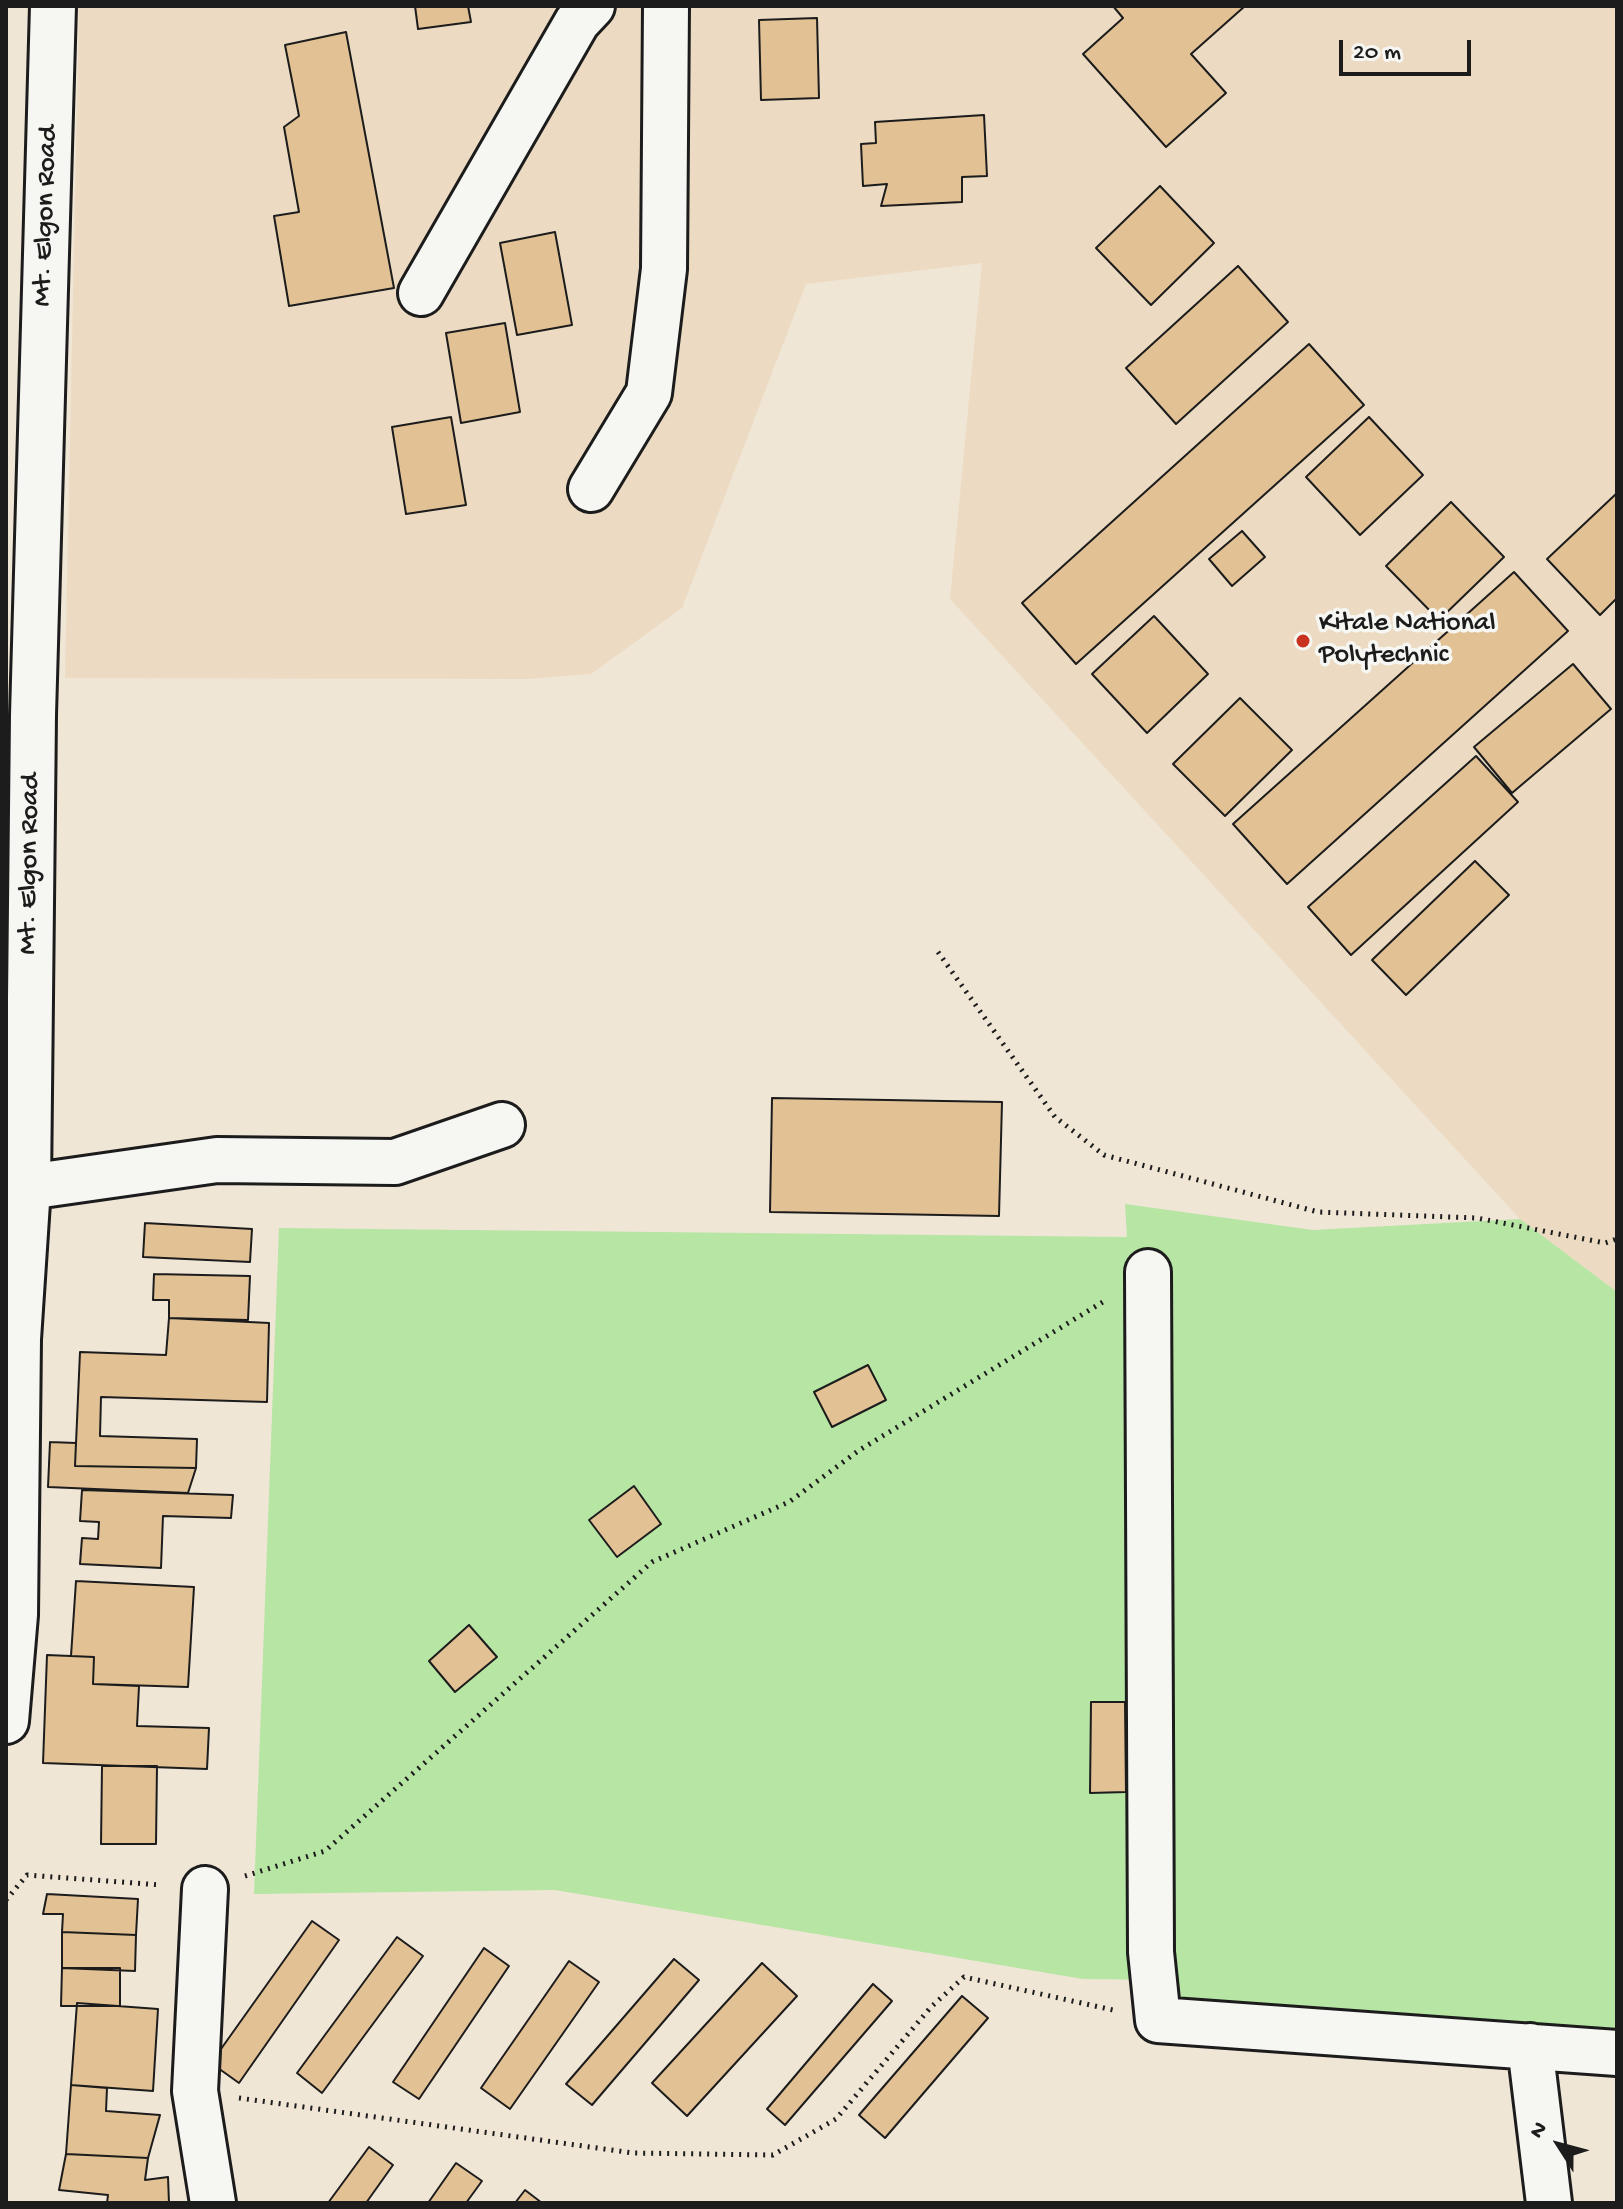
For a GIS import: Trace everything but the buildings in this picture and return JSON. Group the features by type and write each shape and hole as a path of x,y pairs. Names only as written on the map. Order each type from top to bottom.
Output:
{"street":[{"name":"Mt. Elgon Road","path":"6,1721 15,1615 18,1339 28,1187 33,700 53,6"},
{"path":"421,293 577,22 592,6"},
{"path":"591,489 649,393 664,269 666,6"},
{"path":"28,1187 217,1160 395,1162 502,1125"},
{"path":"1148,1272 1151,1952 1158,2020 1617,2053"},
{"path":"205,1889 195,2091 213,2203"},
{"path":"1530,2046 1549,2203"}],"path":[{"path":"938,952 1055,1117 1104,1155 1318,1212 1477,1218 1605,1243 1617,1239"},
{"path":"6,1900 27,1875 205,1889 325,1851 652,1562 789,1502 858,1451 1039,1343 1148,1272"},
{"path":"195,2091 633,2153 773,2155 836,2119 931,2007 964,1977 1158,2020"}],"shaded area":[{"name":"Kitale National Polytechnic","path":"79,6 1617,6 1617,1292 1520,1219 950,599 982,263 806,284 682,608 591,674 528,679 65,678"}],"green space":[{"path":"1125,1204 1313,1230 1520,1219 1617,1292 1617,2034 1172,2000 1170,1980 1083,1979 555,1890 254,1894 279,1228 1127,1237"}],"place":[{"name":"Kitale National Polytechnic","path":"1303,641"}]}
